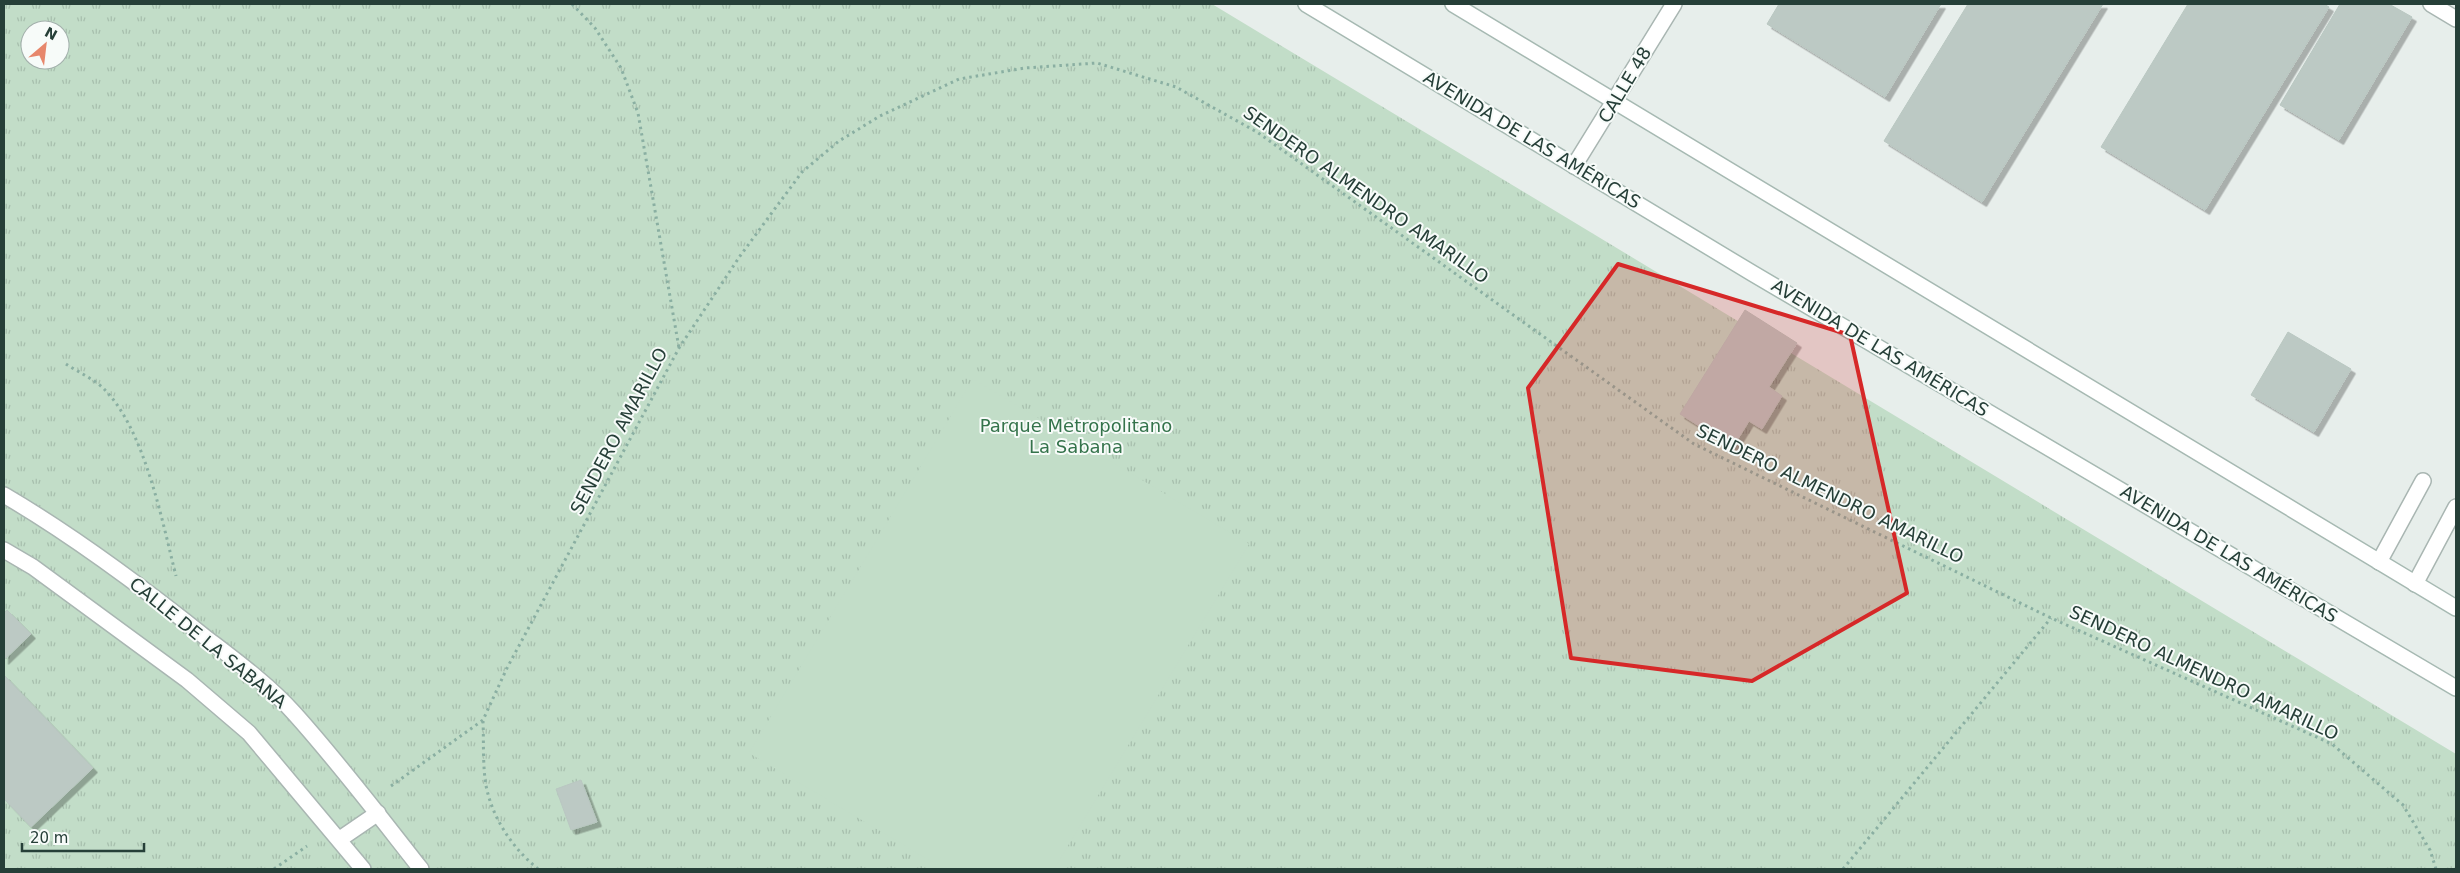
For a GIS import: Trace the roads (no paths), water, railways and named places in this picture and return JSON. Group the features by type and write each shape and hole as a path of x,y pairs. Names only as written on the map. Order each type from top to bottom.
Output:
{"main road":[{"name":"AVENIDA DE LAS AMÉRICAS","path":"1306,4 1574,166 2456,688"},
{"path":"1453,4 2456,608"},
{"name":"CALLE 48","path":"1574,166 1674,4"},
{"path":"2431,4 2456,19"},
{"path":"2379,562 2423,481"},
{"name":"CALLE DE LA SABANA","path":"4,494 46,519 174,612 232,658 293,712 421,869"},
{"path":"2415,584 2456,507"},
{"path":"4,550 33,567 186,680 249,733 340,839 363,869"},
{"path":"340,839 378,814"}],"park label":[{"name":"Parque Metropolitano La Sabana","path":"1076,436"}]}
